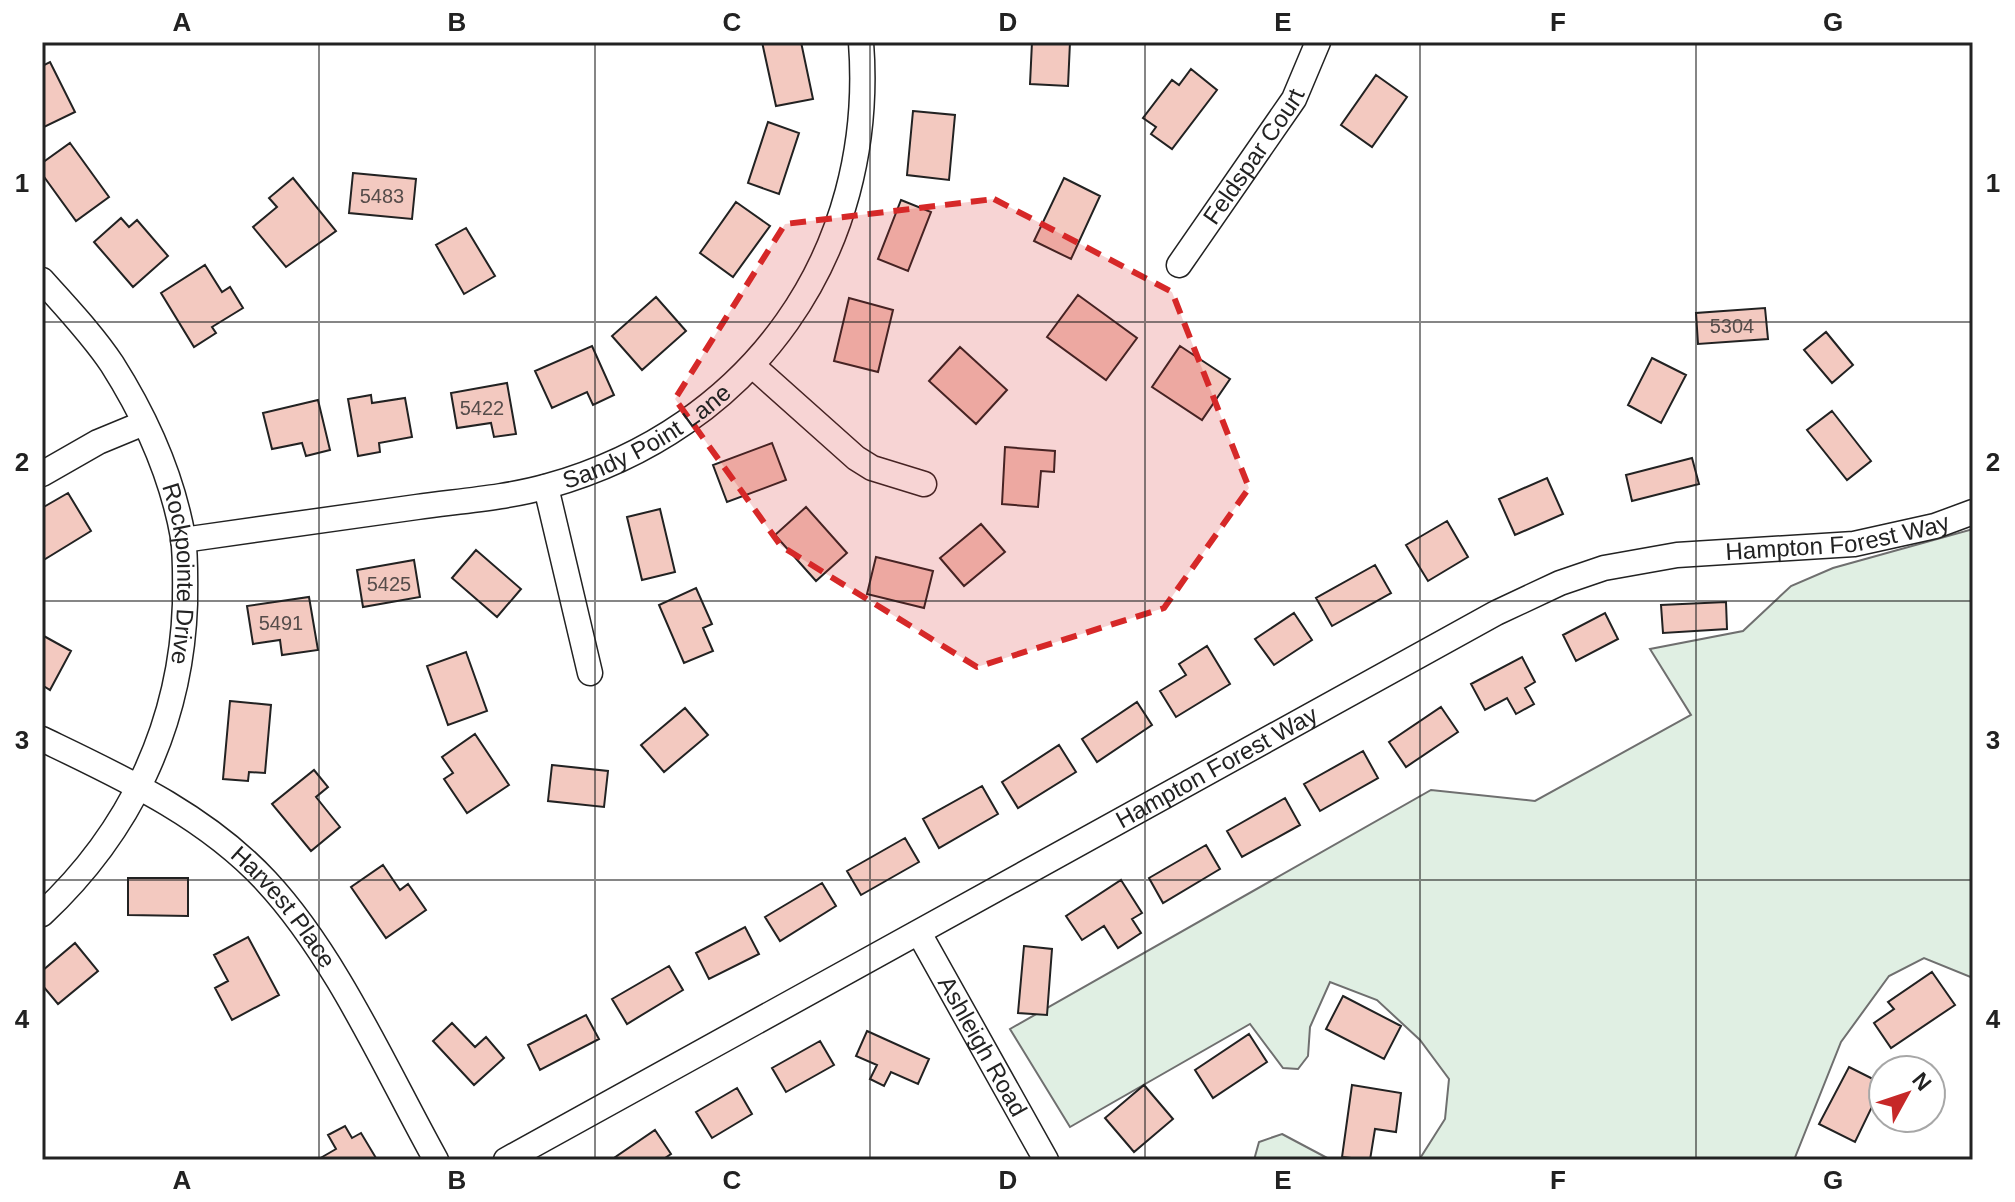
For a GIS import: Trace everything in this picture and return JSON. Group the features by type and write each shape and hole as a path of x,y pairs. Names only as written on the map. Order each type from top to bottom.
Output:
{"street":[{"name":"Sandy Point Lane","path":"183,540 546,487 594,471 659,440 708,407 753,366 814,281 841,218 855,168 862,116 861,42"},
{"name":"Feldspar Court","path":"1179,265 1294,99 1318,42"},
{"name":"Rockpointe Drive","path":"42,280 111,362 144,423 174,501 183,540 185,604 180,665 161,738 141,787 103,847 42,914"},
{"path":"753,366 856,458 872,468 924,484"},
{"path":"42,474 98,442 144,423"},
{"path":"546,487 590,673"},
{"name":"Hampton Forest Way","path":"506,1160 1496,613 1560,583 1650,558 1854,544 1935,526 1973,512"},
{"name":"Harvest Place","path":"42,739 141,787 235,852 294,913 325,959 436,1160"},
{"name":"Ashleigh Road","path":"919,933 1046,1160"}],"highlighted area":[{"path":"994,199 1172,292 1249,488 1164,608 977,667 781,546 675,399 785,224"}],"green space":[{"path":"1973,529 1973,978 1924,958 1889,976 1841,1042 1794,1160 1419,1160 1445,1119 1449,1079 1420,1040 1377,1000 1330,982 1310,1027 1308,1056 1298,1069 1283,1068 1250,1024 1070,1127 1010,1029 1431,790 1535,801 1691,715 1650,649 1743,631 1791,586 1833,568"},
{"path":"1282,1134 1331,1160 1254,1160 1259,1142"}],"building":[{"path":"762,42 801,42 813,99 776,106"},
{"path":"1032,42 1070,42 1068,86 1030,84"},
{"path":"50,62 75,112 42,128 42,66"},
{"path":"1191,69 1217,90 1172,149 1151,134 1156,127 1143,118 1172,80 1179,85"},
{"path":"1376,75 1407,97 1372,147 1341,125"},
{"path":"913,111 955,115 949,180 907,175"},
{"path":"768,122 799,133 779,194 748,183"},
{"path":"70,143 109,197 76,221 42,174 42,163"},
{"path":"353,173 416,179 412,219 349,213"},
{"path":"293,178 336,231 286,267 253,227 277,207 269,198"},
{"path":"1064,178 1100,196 1071,259 1034,241"},
{"path":"901,200 931,212 908,271 878,259"},
{"path":"736,202 770,226 733,277 700,253"},
{"path":"121,218 129,227 137,220 168,256 133,287 94,242"},
{"path":"466,228 495,276 464,294 436,245"},
{"path":"205,265 222,292 230,287 243,308 212,327 216,333 194,347 161,293"},
{"path":"1078,295 1137,338 1106,380 1047,337"},
{"path":"656,297 686,331 642,370 612,336"},
{"path":"849,298 893,310 878,372 834,361"},
{"path":"1765,308 1768,339 1698,344 1696,313"},
{"path":"1826,332 1853,365 1832,383 1804,350"},
{"path":"592,346 614,395 593,405 587,392 552,408 535,371"},
{"path":"1180,346 1230,379 1202,420 1152,387"},
{"path":"960,347 1007,390 976,424 929,381"},
{"path":"1652,358 1686,375 1661,423 1628,405"},
{"path":"507,383 516,434 494,437 491,423 457,428 451,393"},
{"path":"371,395 372,403 405,398 412,437 379,443 380,452 358,456 348,399"},
{"path":"318,400 330,450 306,456 302,443 272,449 263,413"},
{"path":"1832,411 1871,461 1847,480 1807,430"},
{"path":"772,443 786,480 727,502 713,465"},
{"path":"1005,447 1055,451 1054,472 1041,471 1038,507 1002,504"},
{"path":"1692,458 1699,484 1632,501 1626,475"},
{"path":"1547,478 1563,514 1515,535 1499,499"},
{"path":"68,493 91,531 42,561 42,508"},
{"path":"806,507 847,553 816,581 775,535"},
{"path":"660,509 675,572 642,580 627,517"},
{"path":"1447,521 1468,557 1428,581 1406,545"},
{"path":"981,524 1005,552 964,586 940,558"},
{"path":"476,550 521,589 497,617 452,578"},
{"path":"876,557 933,571 924,608 867,594"},
{"path":"414,560 420,597 363,607 357,570"},
{"path":"1375,565 1391,593 1332,626 1316,598"},
{"path":"696,588 712,624 703,628 713,651 684,663 659,605"},
{"path":"309,597 318,650 282,655 280,640 253,644 247,606"},
{"path":"1726,602 1727,629 1663,633 1661,605"},
{"path":"1294,613 1312,640 1274,665 1255,639"},
{"path":"1605,613 1618,639 1576,661 1563,635"},
{"path":"42,635 71,651 50,690 42,685"},
{"path":"1207,646 1230,684 1176,717 1160,691 1186,675 1179,664"},
{"path":"466,652 487,711 448,725 427,666"},
{"path":"1522,657 1535,682 1525,688 1534,704 1516,714 1507,698 1485,710 1471,684"},
{"path":"230,701 271,705 265,773 249,772 248,781 223,779"},
{"path":"1137,702 1152,725 1097,762 1082,739"},
{"path":"1441,707 1458,732 1406,767 1389,742"},
{"path":"685,708 708,735 664,772 641,745"},
{"path":"475,734 509,785 467,813 444,779 453,773 442,757"},
{"path":"1059,745 1076,772 1018,808 1002,782"},
{"path":"1363,751 1378,778 1320,811 1304,784"},
{"path":"552,765 608,771 604,807 548,801"},
{"path":"314,770 328,787 316,797 340,827 311,851 272,804"},
{"path":"982,786 998,814 939,848 923,819"},
{"path":"1285,798 1300,825 1242,857 1227,831"},
{"path":"905,838 919,862 861,895 847,871"},
{"path":"1206,845 1220,869 1163,903 1149,878"},
{"path":"383,865 400,890 408,884 426,910 386,938 351,887"},
{"path":"128,878 188,878 188,916 128,915"},
{"path":"1121,880 1142,913 1132,919 1141,933 1118,948 1104,926 1082,940 1066,916"},
{"path":"822,883 836,906 780,941 765,917"},
{"path":"745,927 759,954 709,979 696,953"},
{"path":"248,937 279,995 232,1020 215,988 228,981 214,955"},
{"path":"75,943 98,971 58,1004 42,985 42,971"},
{"path":"1024,946 1052,949 1047,1015 1018,1013"},
{"path":"669,966 683,990 627,1024 612,999"},
{"path":"1932,972 1955,1005 1891,1048 1874,1023 1894,1009 1888,1002"},
{"path":"1343,996 1401,1026 1384,1059 1326,1029"},
{"path":"586,1015 599,1039 540,1070 528,1045"},
{"path":"452,1023 475,1047 486,1037 504,1058 474,1085 433,1041"},
{"path":"867,1031 929,1059 918,1084 891,1072 884,1086 870,1079 877,1065 856,1056"},
{"path":"1249,1034 1267,1062 1213,1098 1195,1070"},
{"path":"820,1041 834,1065 786,1092 772,1068"},
{"path":"1849,1067 1867,1076 1867,1117 1855,1142 1819,1124"},
{"path":"1144,1085 1173,1119 1134,1152 1105,1118"},
{"path":"1352,1085 1401,1093 1396,1132 1375,1129 1370,1160 1342,1157"},
{"path":"737,1088 752,1114 712,1138 696,1112"},
{"path":"345,1126 352,1138 361,1133 376,1158 317,1160 336,1149 328,1135"},
{"path":"655,1130 671,1154 662,1160 611,1160"}]}
